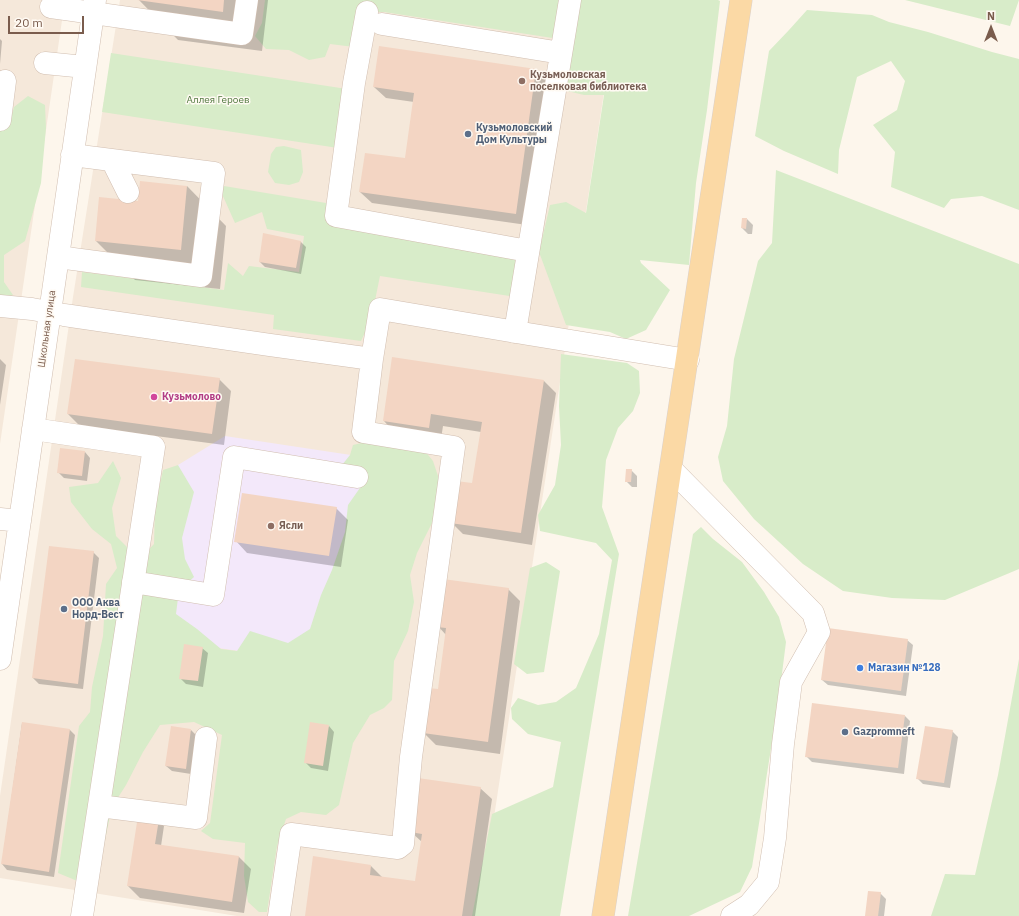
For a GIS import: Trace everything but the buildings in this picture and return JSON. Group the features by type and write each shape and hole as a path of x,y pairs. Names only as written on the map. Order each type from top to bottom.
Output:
{"main road":[{"path":"603,916 688,360 741,0"}],"street":[{"path":"51,7 94,6 242,34 247,0"},
{"path":"515,332 570,0"},
{"name":"Школьная улица","path":"0,659 10,520 33,429 94,6"},
{"path":"528,251 336,216 354,83 375,18 561,53"},
{"path":"45,63 85,68"},
{"path":"0,120 4,81"},
{"path":"58,257 201,276 214,173 72,155"},
{"path":"112,160 128,192"},
{"path":"0,306 32,309 270,345 372,358"},
{"path":"279,916 291,834 398,848 403,844 411,757 454,447 363,432 372,358 380,309 688,360"},
{"path":"33,429 154,447 82,916"},
{"path":"133,582 213,595 234,457 357,477"},
{"path":"671,469 813,613 819,632 791,682 783,744 775,838 768,882 749,905 732,916"},
{"path":"99,806 196,818 206,738"}],"shaded area":[{"path":"0,0 65,0 0,444"},
{"path":"120,0 618,0 479,916 237,916 0,878 0,796 73,297"},
{"name":"Ясли","path":"225,436 384,460 350,667 149,638 178,465"}],"green space":[{"path":"265,0 565,0 559,39 384,12 367,12 354,47 330,44 325,57 309,60 289,50 266,49 255,36 262,23"},
{"path":"574,0 720,1 707,110 696,183 689,265 640,260 641,263 670,290 646,330 626,339 610,332 566,325 539,252 550,205 566,202 586,213 604,95 584,95 559,89"},
{"path":"905,0 1019,0 1010,26"},
{"path":"807,10 872,15 889,22 1019,59 1019,210 982,196 951,199 944,208 891,187 895,152 873,125 897,110 905,81 891,61 857,77 839,150 838,174 784,151 755,136 769,51"},
{"name":"Аллея Героев","path":"111,53 347,89 338,148 102,112"},
{"path":"28,96 45,105 46,128 41,183 25,241 4,255 4,282 13,295 0,301 0,125 9,124 14,107"},
{"path":"284,146 301,150 303,172 299,182 289,185 275,183 268,172 271,154 276,147"},
{"path":"776,170 1019,264 1019,569 945,600 892,598 843,591 803,564 754,519 723,481 718,457 727,426 734,359 758,261 772,243"},
{"path":"218,185 326,203 326,219 523,254 516,297 380,276 371,320 361,341 273,329 274,315 81,287 82,272 224,290 228,263 243,276 249,266 299,272 304,236 267,229 262,212 235,223"},
{"path":"561,354 627,363 639,371 640,393 633,411 618,428 606,460 602,507 619,554 560,916 472,916 492,814 553,787 561,742 528,734 512,719 511,708 518,698 538,705 556,702 576,688 599,634 612,560 596,543 540,531 538,515 555,485 561,445 559,406"},
{"path":"370,441 424,450 433,461 438,476 439,509 417,553 410,575 414,602 408,631 394,661 392,700 384,708 370,715 353,743 339,805 326,815 301,812 286,819 277,846 267,912 259,912 248,902 244,876 245,843 213,839 201,831 210,823 222,735 194,722 160,725 112,807 102,854 87,885 58,873 79,726 90,712 92,687 103,636 106,584 117,568 111,544 92,529 71,502 69,487 98,483 113,461 121,478 112,508 116,536 128,548 136,563 154,544 155,506 163,470 178,465 194,492 182,538 185,559 194,577 179,590 176,614 221,649 237,651 250,631 288,643 310,629 345,532 348,505 362,485 342,465 350,455 353,445"},
{"path":"701,527 713,539 742,562 764,592 779,617 786,642 778,705 752,867 740,892 689,916 628,916 693,534"},
{"path":"546,562 560,571 544,672 527,674 514,664 530,568"},
{"path":"1019,659 1019,916 931,916 945,874 975,875 998,775"}],"place":[{"name":"Кузьмоловская поселковая библиотека","path":"522,81"},
{"name":"Кузьмоловский Дом Культуры","path":"468,134"},
{"name":"Кузьмолово","path":"154,397"},
{"name":"Ясли","path":"271,526"},
{"name":"ООО Аква Норд-Вест","path":"64,609"},
{"name":"Магазин №128","path":"860,668"},
{"name":"Gazpromneft","path":"845,732"}]}
